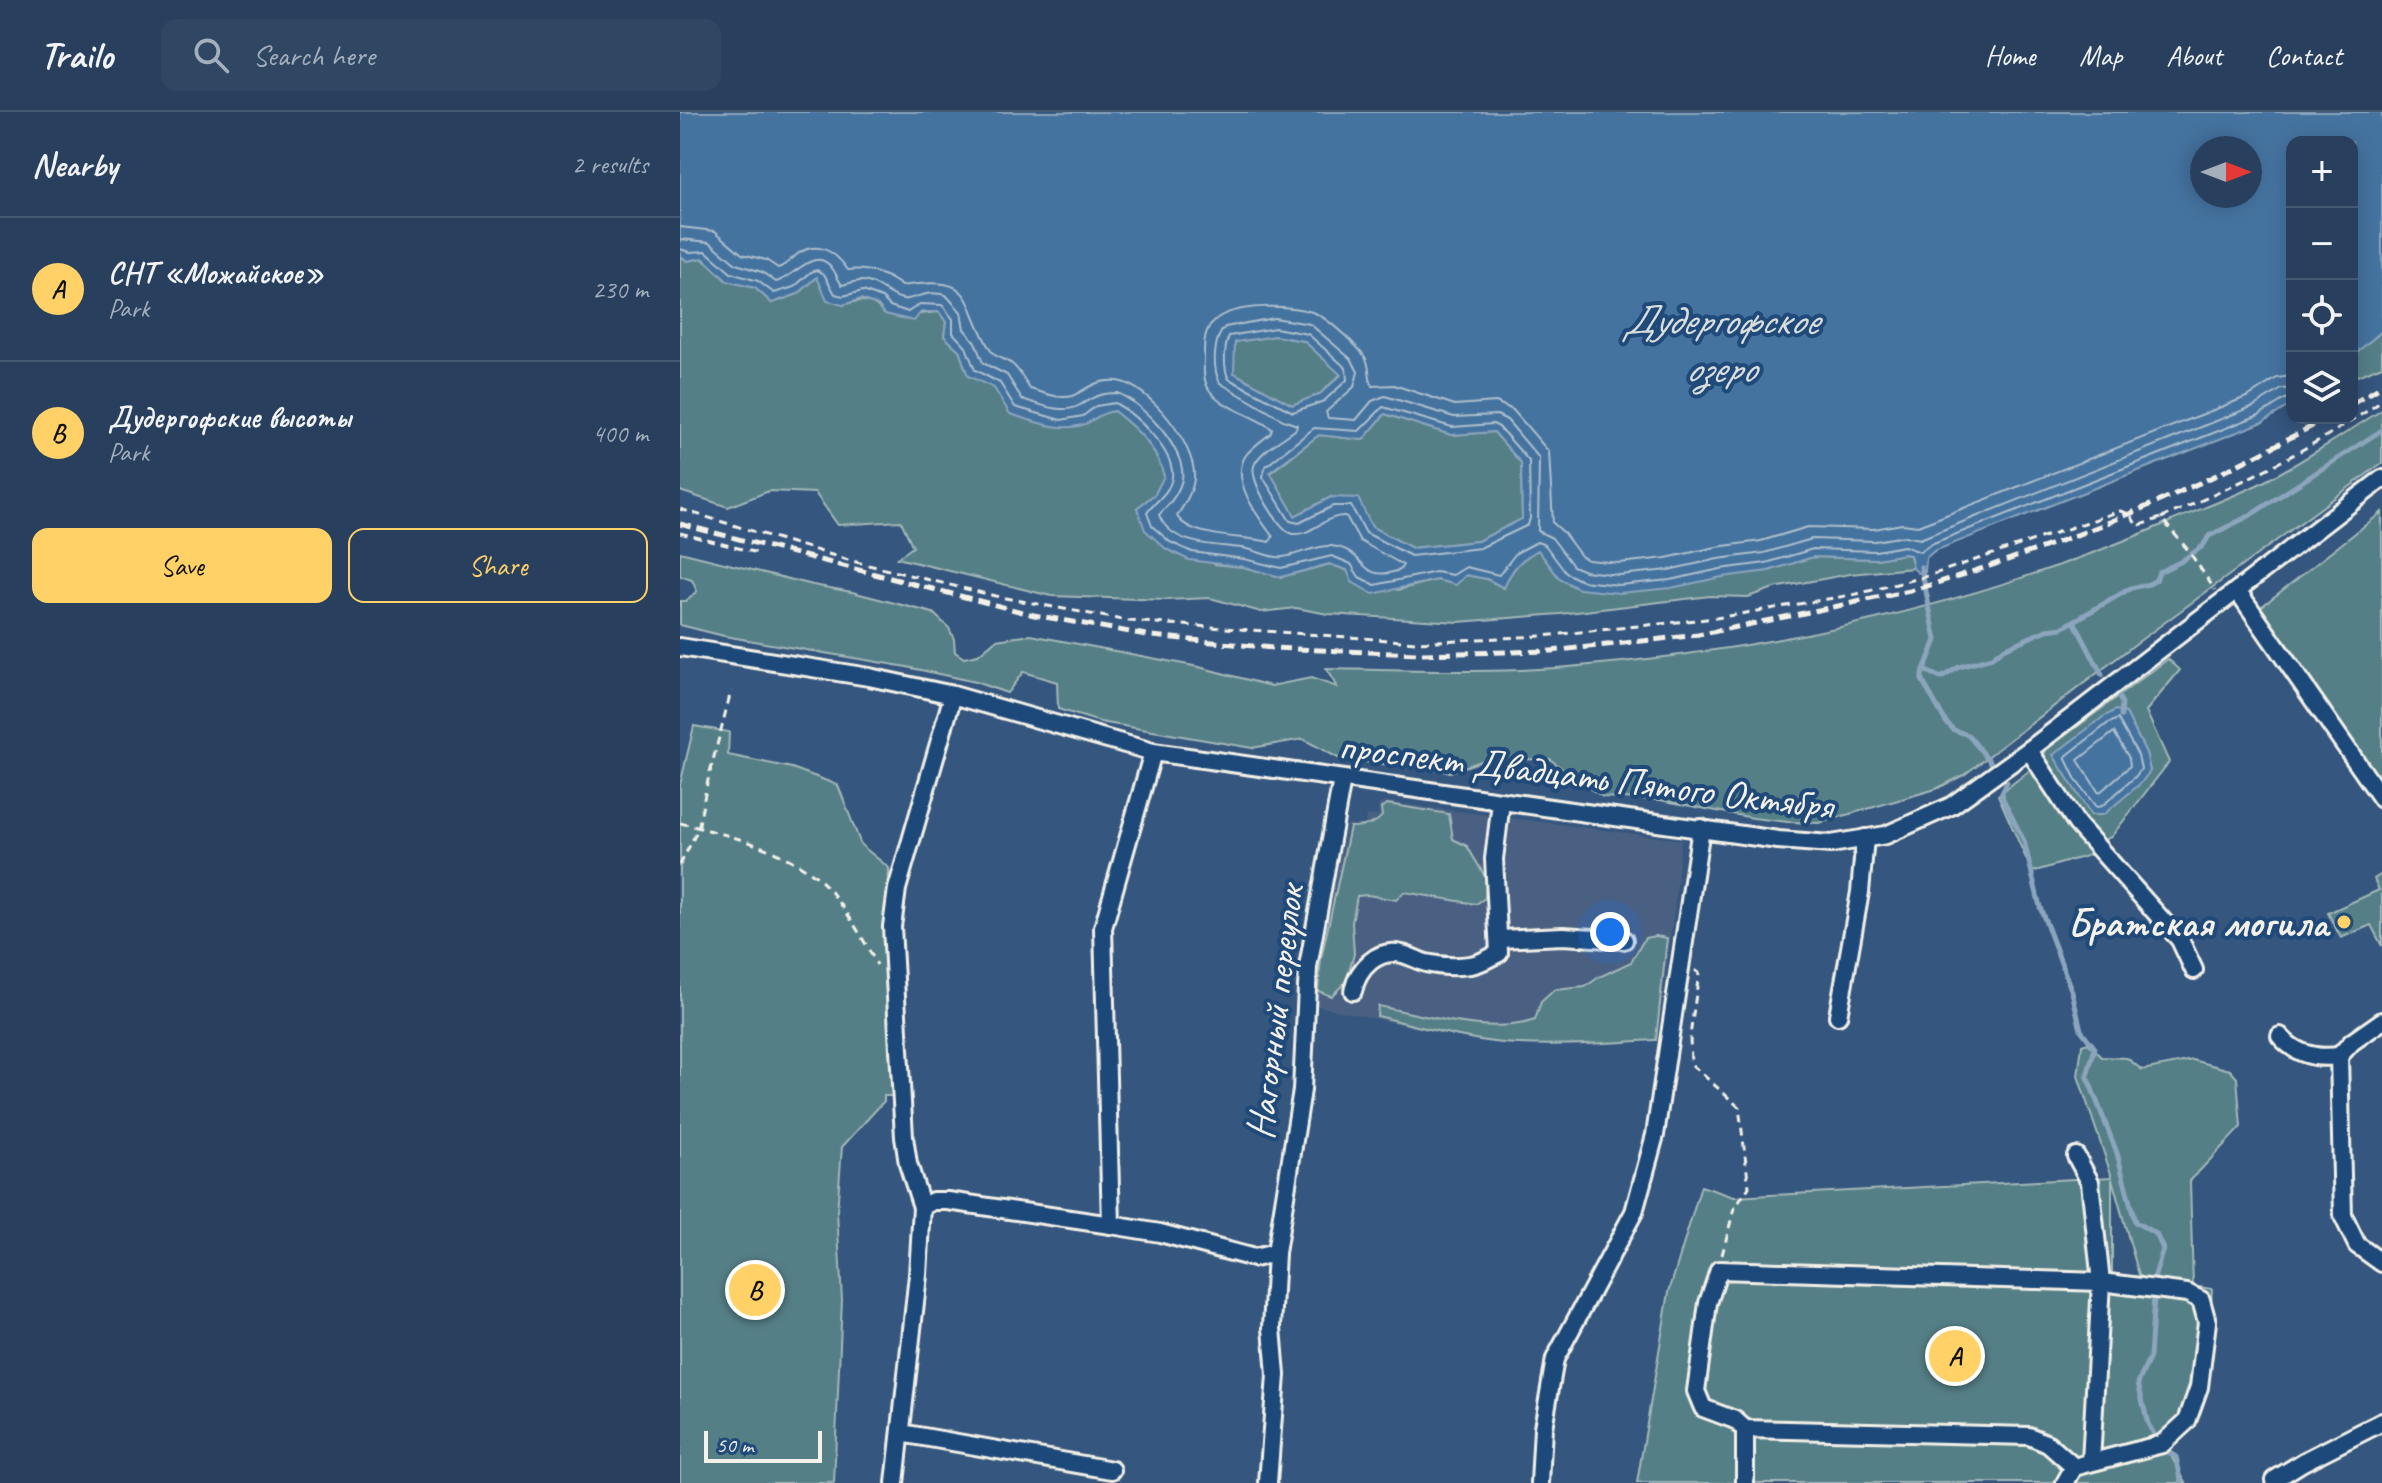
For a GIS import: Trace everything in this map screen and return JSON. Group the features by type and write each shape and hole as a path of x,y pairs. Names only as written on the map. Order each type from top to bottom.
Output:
{"street":[{"name":"проспект Двадцать Пятого Октября","path":"680,647 869,677 953,695 1153,752 1778,840 1831,844 1886,835 1951,806 2029,750 2382,479"},
{"path":"2237,590 2382,799"},
{"path":"895,1483 922,1207 908,1164 904,1137 892,927 897,889 953,695"},
{"path":"2029,750 2077,824 2180,940 2194,970"},
{"path":"1111,1225 1103,928 1153,752"},
{"name":"Нагорный переулок","path":"1268,1483 1276,1375 1272,1328 1276,1253 1302,1090 1308,967 1342,779"},
{"path":"1353,991 1356,979 1375,956 1388,952 1428,963 1472,965 1499,953 1501,939 1494,859 1501,802"},
{"path":"1540,1483 1543,1428 1555,1359 1634,1212 1655,1135 1701,828"},
{"path":"1838,1016 1860,892 1865,838"},
{"path":"1501,939 1563,936 1624,940"},
{"path":"2382,1021 2352,1042 2339,1056 2343,1216 2357,1245 2382,1263"},
{"path":"2280,1036 2290,1048 2309,1055 2339,1056"},
{"path":"2076,1156 2092,1191 2101,1282 2091,1462"},
{"path":"922,1207 933,1201 948,1201 1160,1233 1254,1258 1276,1253"},
{"path":"2065,1483 2074,1467 2162,1444 2187,1421 2199,1387 2207,1322 2201,1300 2187,1293 2101,1282 1719,1270 1708,1303 1696,1391 1703,1408 1735,1420 1745,1429 2029,1436 2048,1444 2074,1467"},
{"path":"2275,1483 2274,1480 2303,1462 2382,1422"},
{"path":"1745,1429 1745,1483"},
{"path":"901,1433 1112,1470"}],"path":[{"path":"680,509 848,560 995,596 1128,621 1416,642 1542,636 1716,618 1857,594 1928,576 2120,511 2130,514 2137,526 2230,489 2334,433 2382,401"},
{"path":"2161,518 2188,550 2222,601"},
{"path":"680,533 761,554"},
{"path":"680,865 698,829 731,691"},
{"path":"680,823 777,853 816,875 864,940 883,976"},
{"path":"1683,959 1699,973 1690,1036 1691,1064 1739,1107 1749,1187 1734,1209 1719,1270"}],"shaded area":[{"path":"1386,802 1681,840 1657,1040 1589,1046 1516,1045 1458,1037 1313,1005 1318,955 1347,824 1365,826 1366,815 1378,816 1379,804"}],"green space":[{"path":"680,255 687,261 702,258 727,281 755,288 772,303 798,294 817,277 843,305 866,301 885,314 900,316 939,312 946,322 944,336 959,350 968,376 1087,423 1098,413 1114,411 1145,439 1165,476 1155,494 1137,508 1214,564 1243,567 1281,577 1330,564 1398,590 1437,580 1456,584 1466,575 1487,579 1504,588 1517,565 1538,550 1560,579 1579,589 1768,571 1813,557 1877,559 1904,554 1910,555 1913,568 1850,574 1774,588 1748,597 1710,596 1560,614 1458,622 1328,614 1296,608 1261,612 1210,598 1166,600 1051,596 897,558 913,547 901,521 838,525 815,493 769,491 728,507 680,491"},
{"path":"2382,331 2382,366 2358,376 2358,351"},
{"path":"1275,336 1304,341 1341,374 1320,394 1292,405 1234,373 1234,342"},
{"path":"2382,410 2382,463 2134,645 1964,775 1936,789 1819,823 1753,818 1660,800 1603,797 1550,759 1484,760 1450,772 1340,759 1303,739 1252,748 1100,722 1058,709 1057,682 1023,672 1007,693 975,682 907,667 724,636 680,625 680,601 686,601 697,591 692,580 680,576 680,552 933,613 949,628 955,652 964,658 978,655 996,640 1031,635 1199,667 1271,686 1311,678 1337,687 1326,669 1507,670 1645,659 1799,636 1949,600 2024,577 2245,491 2298,463"},
{"path":"1385,414 1451,435 1494,432 1521,463 1522,519 1478,541 1412,548 1372,527 1331,497 1295,516 1270,473 1319,435 1363,440"},
{"path":"2382,512 2382,783 2261,607"},
{"path":"2168,659 2180,670 2146,711 2169,762 2111,837 2101,841 2081,819 2043,757 2046,750","holes":["2126,713 2146,753 2150,771 2091,815 2054,755"]},
{"path":"694,726 729,732 728,755 792,768 838,785 861,845 889,868 887,932 898,1096 884,1096 884,1101 842,1147 837,1212 842,1300 834,1483 680,1483 680,785"},
{"path":"2033,768 2093,854 2032,872 1998,795"},
{"path":"1387,804 1449,814 1453,839 1467,846 1486,878 1485,898 1476,904 1404,892 1396,900 1357,896 1352,923 1354,954 1346,982 1331,996 1318,991 1321,959 1350,827 1376,822 1382,816 1381,808"},
{"path":"2382,874 2382,946 2371,925 2341,938 2328,913 2379,890 2374,879"},
{"path":"1645,938 1667,938 1656,1040 1536,1045 1500,1043 1377,1016 1378,1006 1478,1025 1498,1026 1535,1020 1541,1002 1554,990 1585,987 1631,962"},
{"path":"2088,1043 2102,1057 2127,1058 2142,1070 2193,1060 2230,1070 2237,1078 2241,1127 2190,1181 2193,1286 2212,1289 2206,1383 2165,1445 2186,1483 1637,1483 1669,1292 1701,1186 1734,1197 2112,1177 2078,1076 2082,1045","holes":["2112,1179 2139,1275 2144,1280 2112,1277"]}],"water":[{"name":"Дудергофское озеро","path":"680,112 2382,112 2382,331 2358,351 2358,136 2286,136 2286,408 2263,422 1934,551 1926,558 1925,572 1918,573 1913,568 1910,555 1904,554 1877,559 1813,557 1768,571 1671,588 1619,593 1579,589 1560,579 1538,550 1517,565 1504,588 1487,579 1466,575 1456,585 1437,580 1373,594 1352,582 1347,570 1329,564 1281,577 1243,567 1189,560 1166,549 1145,530 1137,508 1155,494 1164,476 1145,439 1114,411 1085,424 1066,427 1010,414 994,388 968,376 959,350 944,336 946,322 939,312 921,312 914,321 885,314 878,305 861,299 843,305 827,301 817,277 798,294 772,303 755,288 727,281 703,258 687,261 680,255","holes":["1275,336 1304,341 1341,375 1320,394 1292,405 1234,373 1235,342","1385,414 1451,435 1494,432 1521,463 1522,519 1478,541 1412,548 1372,527 1358,498 1331,497 1295,516 1270,472 1319,435 1363,440"]},
{"path":"2116,710 2126,713 2146,753 2150,771 2141,783 2103,815 2091,815 2053,755"}],"waterway":[{"path":"1924,670 1941,678 1959,667 1992,658 2003,649 2047,630 2062,628 2131,588 2149,584 2156,580 2159,572 2203,546 2209,536 2249,516 2382,430"},
{"path":"1921,567 1936,640 1922,680 1946,722 1954,730 1968,735 1993,765"},
{"path":"2074,621 2102,675"},
{"path":"2118,696 2122,703 2121,716"},
{"path":"2007,782 2002,792 2003,799 2024,841 2040,907 2072,992 2081,1030 2095,1048 2087,1076 2117,1153 2135,1222 2156,1234 2163,1249 2153,1282"},
{"path":"2154,1296 2150,1357 2138,1383 2148,1424 2157,1439"},
{"path":"2163,1449 2176,1457 2182,1483"}],"railway":[{"path":"2358,400 2382,386"},
{"path":"680,524 1034,615 1152,636 1273,648 1419,654 1551,651 1698,635 1910,591 2020,556 2127,515 2316,424"}],"place":[{"name":"Братская могила","path":"2344,922"},
{"name":"Дудергофские высоты","path":"755,1290"},
{"name":"СНТ «Можайское»","path":"1955,1356"}]}
